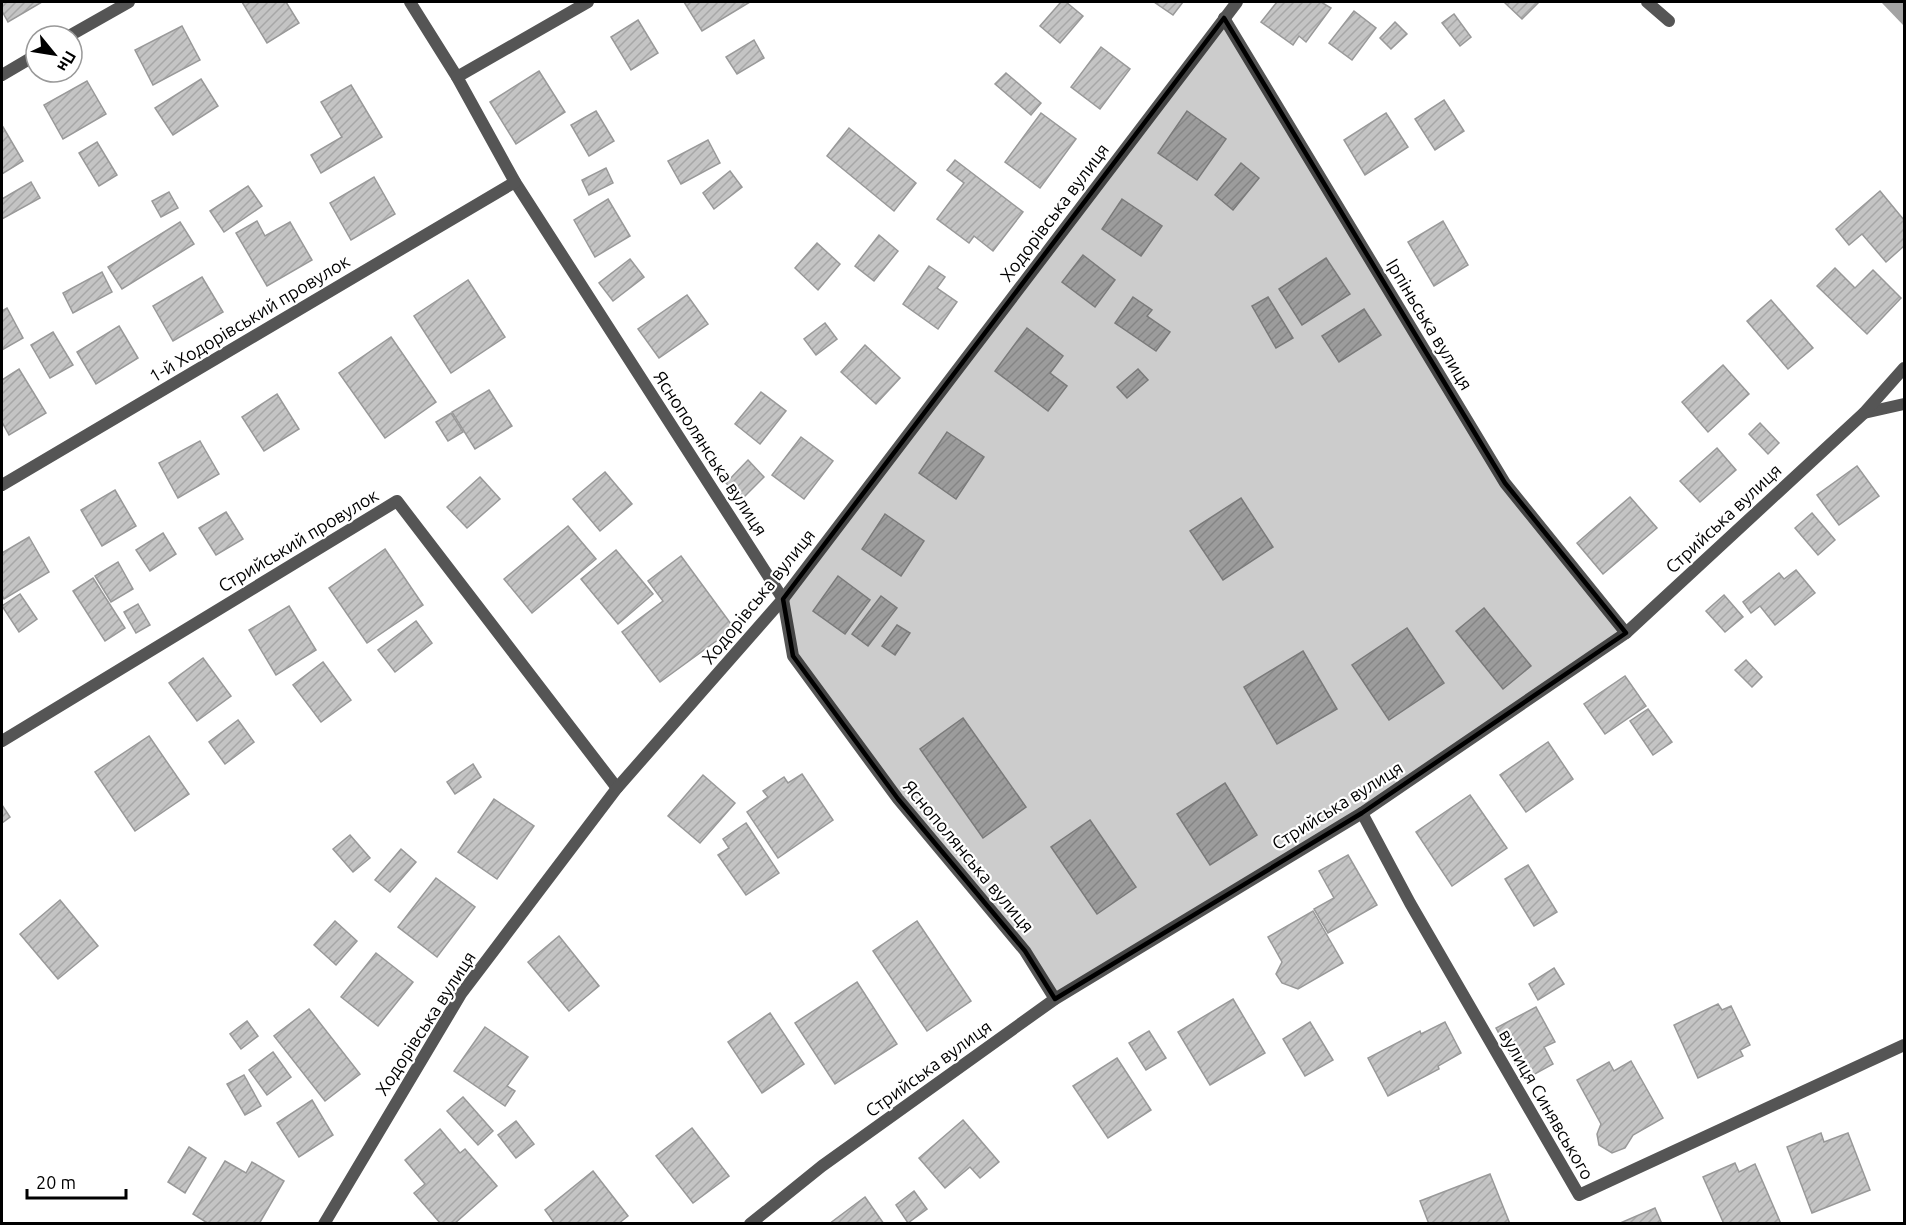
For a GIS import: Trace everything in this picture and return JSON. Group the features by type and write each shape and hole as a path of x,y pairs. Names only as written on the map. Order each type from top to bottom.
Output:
{"street":[{"path":"84,28 129,2"},
{"name":"Яснополянська вулиця","path":"410,2 457,77 515,182 783,599 793,656 898,799 1024,951 1055,999"},
{"path":"457,77 588,2"},
{"name":"Ходорівська вулиця","path":"324,1224 460,994 617,788 783,599 1237,2"},
{"path":"1647,2 1669,21"},
{"name":"Ірпіньська вулиця","path":"1224,18 1505,483 1626,633"},
{"path":"2,75 24,62"},
{"name":"1-й Ходорівський провулок","path":"2,485 515,182"},
{"name":"Стрийська вулиця","path":"750,1224 822,1166 1055,999 1362,813 1626,633 1864,413 1905,368"},
{"path":"1864,413 1905,404"},
{"name":"Стрийський провулок","path":"2,741 397,501 617,788"},
{"name":"вулиця Синявського","path":"1362,813 1410,903 1579,1195 1905,1045"}],"highlighted area":[{"path":"1224,18 1505,483 1626,633 1362,813 1055,999 1025,951 898,799 793,656 783,599"}],"shaded area":[{"path":"1881,2 1904,2 1904,26"}],"building":[{"path":"2,2 42,2 8,22 2,11"},
{"path":"242,2 286,2 299,23 267,43"},
{"path":"684,2 750,2 702,31"},
{"path":"1061,2 1066,2 1083,16 1060,43 1040,26"},
{"path":"1154,2 1183,2 1173,15"},
{"path":"1277,2 1321,2 1331,8 1306,42 1299,36 1293,45 1261,22"},
{"path":"1504,2 1539,2 1522,19"},
{"path":"1354,11 1376,28 1352,60 1329,43"},
{"path":"1454,14 1471,37 1460,46 1442,23"},
{"path":"638,20 658,53 631,70 611,37"},
{"path":"1395,22 1407,34 1391,49 1380,38"},
{"path":"182,26 200,60 153,85 135,50"},
{"path":"754,40 764,58 737,74 726,57"},
{"path":"1101,47 1130,69 1100,109 1071,87"},
{"path":"539,71 565,112 516,144 490,102"},
{"path":"1006,73 1041,103 1031,115 995,84"},
{"path":"201,79 218,106 173,135 155,108"},
{"path":"87,81 106,114 63,139 44,105"},
{"path":"351,85 382,137 321,173 311,155 342,137 321,102"},
{"path":"1444,100 1464,131 1435,150 1415,119"},
{"path":"596,111 614,141 589,156 571,125"},
{"path":"1187,111 1226,139 1197,180 1158,153"},
{"path":"1041,113 1076,139 1040,188 1005,162"},
{"path":"1386,113 1408,147 1365,175 1344,140"},
{"path":"2,128 23,161 2,174"},
{"path":"849,128 916,183 894,211 827,156"},
{"path":"708,140 720,163 681,184 668,161"},
{"path":"97,142 117,175 99,186 79,153"},
{"path":"955,160 1023,212 993,251 974,236 969,243 937,219 964,183 947,170"},
{"path":"1241,163 1259,178 1233,210 1215,195"},
{"path":"606,168 613,183 589,195 582,180"},
{"path":"730,171 742,187 714,209 703,193"},
{"path":"374,177 395,214 351,240 330,203"},
{"path":"31,182 40,198 2,219 2,199"},
{"path":"248,186 262,206 224,232 210,211"},
{"path":"1880,191 1904,220 1904,246 1886,262 1862,234 1849,245 1836,229"},
{"path":"169,192 178,208 161,217 152,201"},
{"path":"608,199 630,236 595,257 574,220"},
{"path":"1122,199 1162,226 1141,256 1102,229"},
{"path":"257,221 265,236 290,222 312,260 267,286 236,233"},
{"path":"1443,221 1468,265 1434,286 1408,242"},
{"path":"180,222 194,244 122,289 108,267"},
{"path":"879,235 898,251 874,281 855,266"},
{"path":"817,243 840,264 818,290 795,268"},
{"path":"1083,255 1115,280 1095,307 1062,282"},
{"path":"1326,258 1350,294 1302,325 1279,289"},
{"path":"630,259 644,277 613,301 599,283"},
{"path":"929,266 945,277 937,288 957,302 938,329 903,304"},
{"path":"1835,268 1855,288 1873,270 1901,298 1867,334 1817,286"},
{"path":"102,272 112,292 73,313 63,293"},
{"path":"202,277 223,312 173,341 153,306"},
{"path":"468,280 505,337 451,373 414,316"},
{"path":"687,295 708,324 659,358 638,329"},
{"path":"1133,297 1152,310 1147,316 1170,332 1156,351 1115,323"},
{"path":"1268,297 1293,338 1276,348 1252,306"},
{"path":"1771,300 1813,348 1788,369 1747,321"},
{"path":"7,308 23,338 2,350 2,311"},
{"path":"1364,309 1381,335 1339,362 1322,336"},
{"path":"825,323 837,339 816,355 804,339"},
{"path":"119,326 138,358 96,384 77,352"},
{"path":"1027,328 1063,356 1050,373 1067,386 1048,411 995,371"},
{"path":"53,332 73,365 50,378 31,345"},
{"path":"391,337 436,402 385,438 339,373"},
{"path":"865,345 900,378 876,404 841,372"},
{"path":"1723,365 1749,394 1708,432 1682,402"},
{"path":"19,369 46,413 9,435 2,422 2,380"},
{"path":"1138,369 1148,380 1127,398 1117,387"},
{"path":"489,390 512,426 475,449 452,412"},
{"path":"761,392 786,411 760,444 735,424"},
{"path":"277,394 299,429 264,451 242,417"},
{"path":"451,413 463,432 448,441 436,422"},
{"path":"1760,423 1779,443 1768,454 1749,434"},
{"path":"947,432 984,457 956,499 919,473"},
{"path":"801,437 833,461 804,499 772,475"},
{"path":"200,441 219,474 178,498 159,463"},
{"path":"1717,448 1736,470 1700,502 1680,481"},
{"path":"748,460 764,477 742,499 726,483"},
{"path":"1857,466 1879,496 1839,525 1817,495"},
{"path":"605,472 632,504 600,531 573,499"},
{"path":"480,477 500,499 467,528 447,507"},
{"path":"115,490 136,526 102,546 81,510"},
{"path":"1630,497 1657,528 1603,574 1577,543"},
{"path":"1241,498 1273,547 1223,580 1190,531"},
{"path":"226,512 243,539 216,555 199,528"},
{"path":"1812,513 1835,540 1818,555 1795,528"},
{"path":"885,514 924,541 901,576 862,549"},
{"path":"568,526 596,559 532,613 504,579"},
{"path":"163,533 176,554 150,571 136,550"},
{"path":"29,537 49,572 4,599 2,595 2,553"},
{"path":"385,549 423,605 367,643 329,588"},
{"path":"616,550 653,594 618,624 581,579"},
{"path":"681,556 734,628 660,682 622,632 663,601 648,581"},
{"path":"118,562 133,589 111,602 95,576"},
{"path":"1796,570 1815,593 1775,625 1760,606 1751,613 1743,602 1779,573 1784,579"},
{"path":"838,576 870,600 845,634 813,611"},
{"path":"93,578 125,628 105,641 73,591"},
{"path":"20,594 37,619 19,632 2,606"},
{"path":"1724,595 1743,617 1725,632 1706,611"},
{"path":"881,596 897,608 868,646 852,634"},
{"path":"138,604 150,625 136,633 124,612"},
{"path":"289,606 316,650 276,675 249,630"},
{"path":"1484,608 1531,666 1503,689 1456,631"},
{"path":"416,621 432,643 395,672 378,650"},
{"path":"897,625 910,633 895,655 882,646"},
{"path":"1407,628 1444,683 1389,720 1352,665"},
{"path":"1303,651 1337,709 1277,744 1244,687"},
{"path":"203,658 231,696 197,721 169,683"},
{"path":"1746,660 1762,677 1752,687 1735,670"},
{"path":"323,662 351,700 321,722 293,685"},
{"path":"1625,676 1646,706 1605,734 1584,704"},
{"path":"1648,709 1672,742 1653,755 1630,721"},
{"path":"963,718 1026,807 983,838 920,749"},
{"path":"238,720 254,742 225,764 209,742"},
{"path":"149,736 189,794 135,831 95,772"},
{"path":"1548,742 1573,779 1526,812 1500,775"},
{"path":"473,764 481,777 455,794 447,782"},
{"path":"802,774 833,820 778,858 747,812 768,797 763,791 784,777 788,783"},
{"path":"703,775 735,803 700,843 668,816"},
{"path":"1225,783 1257,835 1210,865 1177,814"},
{"path":"1470,795 1507,848 1452,886 1416,832"},
{"path":"494,799 534,826 497,879 458,852"},
{"path":"2,805 10,817 2,823"},
{"path":"1090,820 1136,887 1097,914 1051,847"},
{"path":"746,823 779,873 746,895 718,855 729,848 723,839"},
{"path":"350,835 370,858 353,872 333,849"},
{"path":"401,849 416,862 390,892 375,880"},
{"path":"1348,855 1377,905 1328,933 1314,909 1334,898 1319,871"},
{"path":"1528,865 1557,912 1534,926 1505,879"},
{"path":"436,878 475,907 437,957 398,927"},
{"path":"60,900 98,946 58,979 20,934"},
{"path":"1313,911 1343,963 1298,989 1282,983 1276,974 1282,962 1268,937"},
{"path":"335,921 357,941 336,965 314,945"},
{"path":"917,921 971,1001 927,1031 873,951"},
{"path":"559,936 599,986 569,1011 528,962"},
{"path":"376,953 413,982 378,1026 341,997"},
{"path":"1554,968 1564,984 1538,1000 1529,984"},
{"path":"857,982 897,1044 835,1084 795,1023"},
{"path":"1233,999 1265,1053 1210,1085 1178,1032"},
{"path":"1718,1004 1722,1010 1731,1006 1750,1045 1740,1050 1743,1056 1698,1078 1674,1025"},
{"path":"1536,1007 1555,1042 1544,1047 1553,1064 1524,1080 1496,1028"},
{"path":"309,1009 360,1074 325,1101 274,1036"},
{"path":"770,1013 804,1064 762,1093 728,1042"},
{"path":"247,1021 258,1036 241,1049 230,1034"},
{"path":"1310,1022 1333,1060 1305,1076 1283,1039"},
{"path":"1445,1022 1461,1053 1438,1066 1439,1069 1388,1096 1368,1058 1420,1031 1421,1034"},
{"path":"485,1027 528,1057 507,1086 515,1091 505,1106 454,1071"},
{"path":"1149,1031 1166,1058 1146,1070 1129,1043"},
{"path":"273,1052 291,1077 267,1095 249,1070"},
{"path":"1117,1058 1151,1110 1108,1138 1073,1086"},
{"path":"1631,1061 1663,1118 1633,1135 1625,1148 1612,1153 1599,1145 1597,1134 1601,1124 1577,1080 1609,1062 1614,1071"},
{"path":"244,1075 261,1106 245,1115 227,1084"},
{"path":"463,1097 493,1131 478,1145 447,1111"},
{"path":"312,1100 333,1135 299,1157 277,1123"},
{"path":"963,1120 999,1162 980,1178 970,1167 945,1188 919,1158"},
{"path":"516,1121 534,1144 516,1158 498,1135"},
{"path":"692,1128 729,1176 693,1203 656,1156"},
{"path":"440,1129 460,1153 465,1149 497,1186 454,1224 441,1224 414,1193 425,1184 405,1160"},
{"path":"1821,1133 1824,1142 1848,1133 1870,1190 1812,1213 1787,1147"},
{"path":"189,1147 206,1158 185,1193 168,1182"},
{"path":"225,1161 246,1173 252,1162 284,1181 259,1224 209,1224 193,1214"},
{"path":"1735,1163 1739,1172 1755,1164 1781,1224 1724,1224 1703,1177"},
{"path":"593,1171 628,1216 618,1224 555,1224 545,1210"},
{"path":"1490,1174 1510,1224 1429,1224 1420,1201"},
{"path":"914,1191 927,1209 908,1223 896,1205"},
{"path":"865,1197 884,1224 829,1224"},
{"path":"1655,1208 1662,1224 1618,1224"}]}
